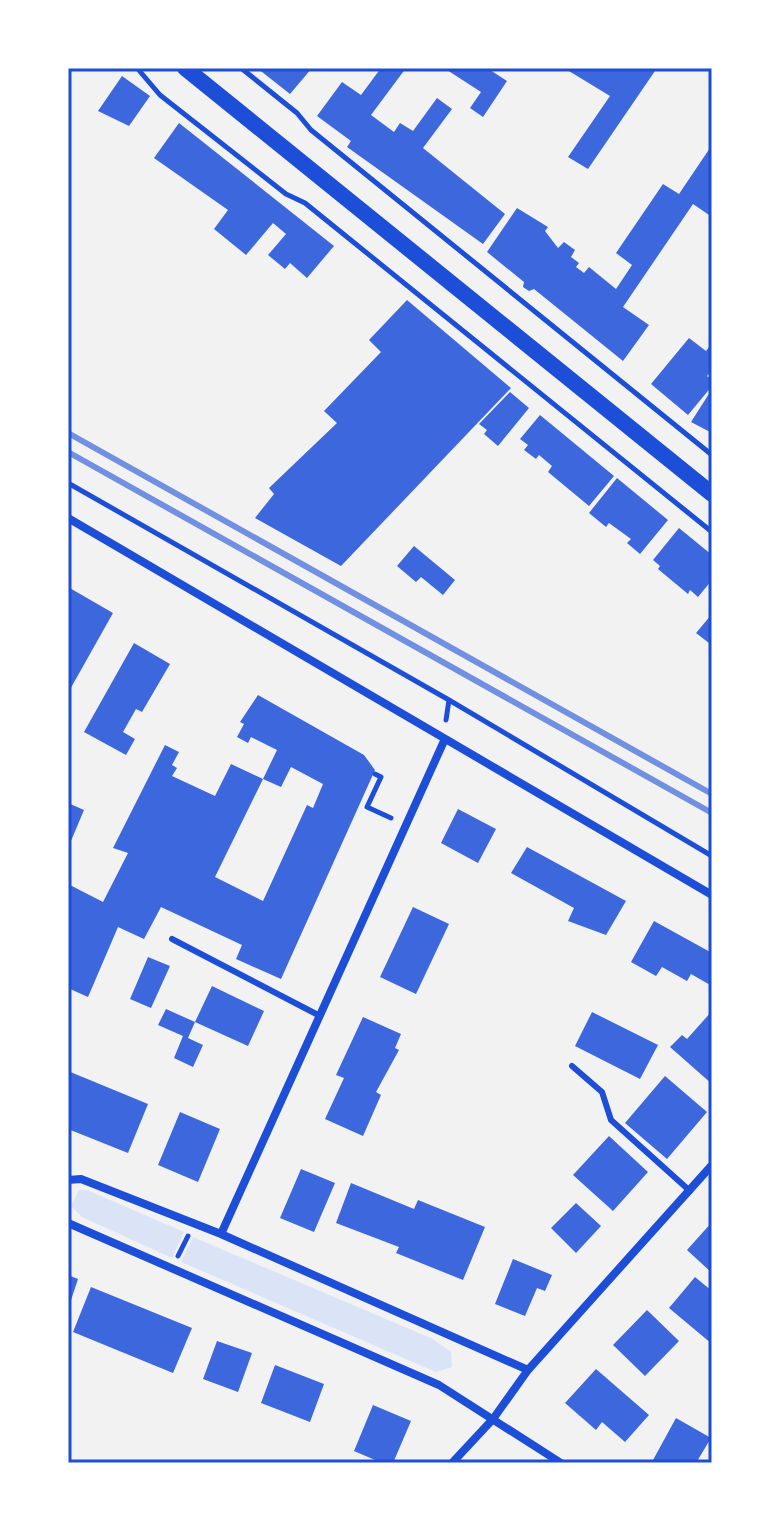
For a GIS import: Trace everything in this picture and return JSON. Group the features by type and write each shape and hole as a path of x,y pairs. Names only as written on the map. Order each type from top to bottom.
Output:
{"main road":[{"path":"185,68 712,494"}],"street":[{"path":"68,518 444,741 712,895"},
{"path":"221,1234 444,741"},
{"path":"452,1463 493,1419 528,1370 712,1165"},
{"path":"68,1180 81,1179 221,1234 528,1370"},
{"path":"68,1223 171,1271 439,1385 561,1463"}],"lane":[{"path":"172,939 320,1016"},
{"path":"572,1066 602,1092 611,1120 690,1191"}],"path":[{"path":"137,68 160,95 286,194 305,203 712,532"},
{"path":"241,68 297,113 311,130 712,455"},
{"path":"68,483 449,700 712,856"},
{"path":"375,774 381,777 367,807 406,825"},
{"path":"171,1271 195,1224"}],"shaded area":[{"path":"79,1190 87,1190 184,1232 172,1258 82,1217 71,1206"},
{"path":"193,1237 433,1339 451,1352 452,1367 436,1372 181,1262"}],"building":[{"path":"257,68 312,68 290,94"},
{"path":"381,68 406,68 371,115 394,132 400,123 413,131 437,98 452,109 423,148 505,214 483,244 347,147 351,141 317,116 342,82 361,95"},
{"path":"444,68 487,68 507,81 483,117 470,108 481,92"},
{"path":"564,68 657,68 588,169 568,157 610,96"},
{"path":"122,76 150,96 129,126 98,111"},
{"path":"179,123 334,246 307,278 290,263 285,269 268,255 286,234 273,223 246,255 214,229 228,210 154,158"},
{"path":"712,145 712,217 693,204 623,307 649,325 623,361 534,289 529,291 523,287 524,282 487,252 517,208 548,227 545,231 558,248 564,242 575,250 571,257 579,263 576,267 584,273 589,267 616,289 632,265 616,253 663,184 679,194"},
{"path":"407,300 511,388 341,566 255,518 274,494 269,488 337,423 324,411 381,352 369,340"},
{"path":"689,338 706,351 712,343 712,370 707,376 712,380 712,386 688,415 651,384"},
{"path":"712,389 712,433 691,422"},
{"path":"510,392 529,408 498,446 484,434 487,430 479,424"},
{"path":"540,415 614,476 589,506 548,472 552,466 539,455 536,459 524,450 528,445 520,439"},
{"path":"617,478 668,520 640,554 627,543 631,539 609,523 606,527 589,513"},
{"path":"679,528 712,555 712,580 698,597 690,590 688,594 658,569 660,566 653,560"},
{"path":"414,546 455,580 443,595 421,577 416,582 397,566"},
{"path":"68,587 113,613 68,693"},
{"path":"712,614 712,639 709,643 696,633"},
{"path":"134,643 170,664 142,712 136,709 123,732 135,739 126,755 84,732"},
{"path":"258,695 364,755 375,770 281,979 236,959 242,945 161,907 144,939 118,927 88,997 68,988 68,884 103,902 128,853 113,848 165,745 179,752 172,765 177,768 172,776 215,796 231,764 263,779 277,750 251,737 248,743 237,737 244,724 240,722","holes":["291,767 323,784 313,808 307,805 263,901 215,877 263,779 281,787"]},
{"path":"68,803 84,810 68,848"},
{"path":"458,809 496,829 478,863 441,843"},
{"path":"527,847 626,901 606,935 568,921 574,908 511,873"},
{"path":"413,907 449,924 416,994 380,977"},
{"path":"654,921 712,953 712,986 691,974 687,981 662,967 656,976 631,962"},
{"path":"148,957 170,966 151,1008 130,999"},
{"path":"212,986 264,1011 248,1046 195,1022"},
{"path":"166,1009 195,1022 188,1038 203,1045 193,1067 174,1058 183,1036 158,1025"},
{"path":"712,1011 712,1084 670,1047 682,1035 687,1039"},
{"path":"592,1012 658,1045 640,1079 575,1046"},
{"path":"363,1017 401,1034 395,1048 399,1050 376,1092 381,1095 363,1136 325,1119 344,1078 336,1075"},
{"path":"68,1071 148,1104 128,1153 68,1129"},
{"path":"665,1076 707,1112 667,1159 625,1123"},
{"path":"180,1112 220,1129 198,1182 158,1165"},
{"path":"609,1136 648,1172 613,1211 573,1175"},
{"path":"301,1169 335,1183 314,1232 280,1218"},
{"path":"351,1183 414,1209 418,1200 485,1227 463,1280 396,1253 399,1247 336,1223"},
{"path":"576,1203 601,1226 576,1253 551,1228"},
{"path":"712,1222 712,1273 687,1250"},
{"path":"513,1259 552,1275 545,1291 537,1288 525,1316 495,1304"},
{"path":"68,1275 78,1279 68,1309"},
{"path":"695,1277 712,1291 712,1344 669,1308"},
{"path":"91,1287 192,1328 173,1373 73,1332"},
{"path":"647,1310 679,1341 645,1376 613,1345"},
{"path":"217,1341 252,1353 238,1392 203,1379"},
{"path":"275,1365 324,1384 310,1422 261,1403"},
{"path":"596,1369 649,1415 625,1442 602,1422 596,1430 565,1403"},
{"path":"373,1405 411,1421 393,1463 382,1463 354,1451"},
{"path":"676,1418 711,1438 696,1463 653,1460"}],"railway":[{"path":"68,433 712,794"},
{"path":"68,452 712,813"}]}
